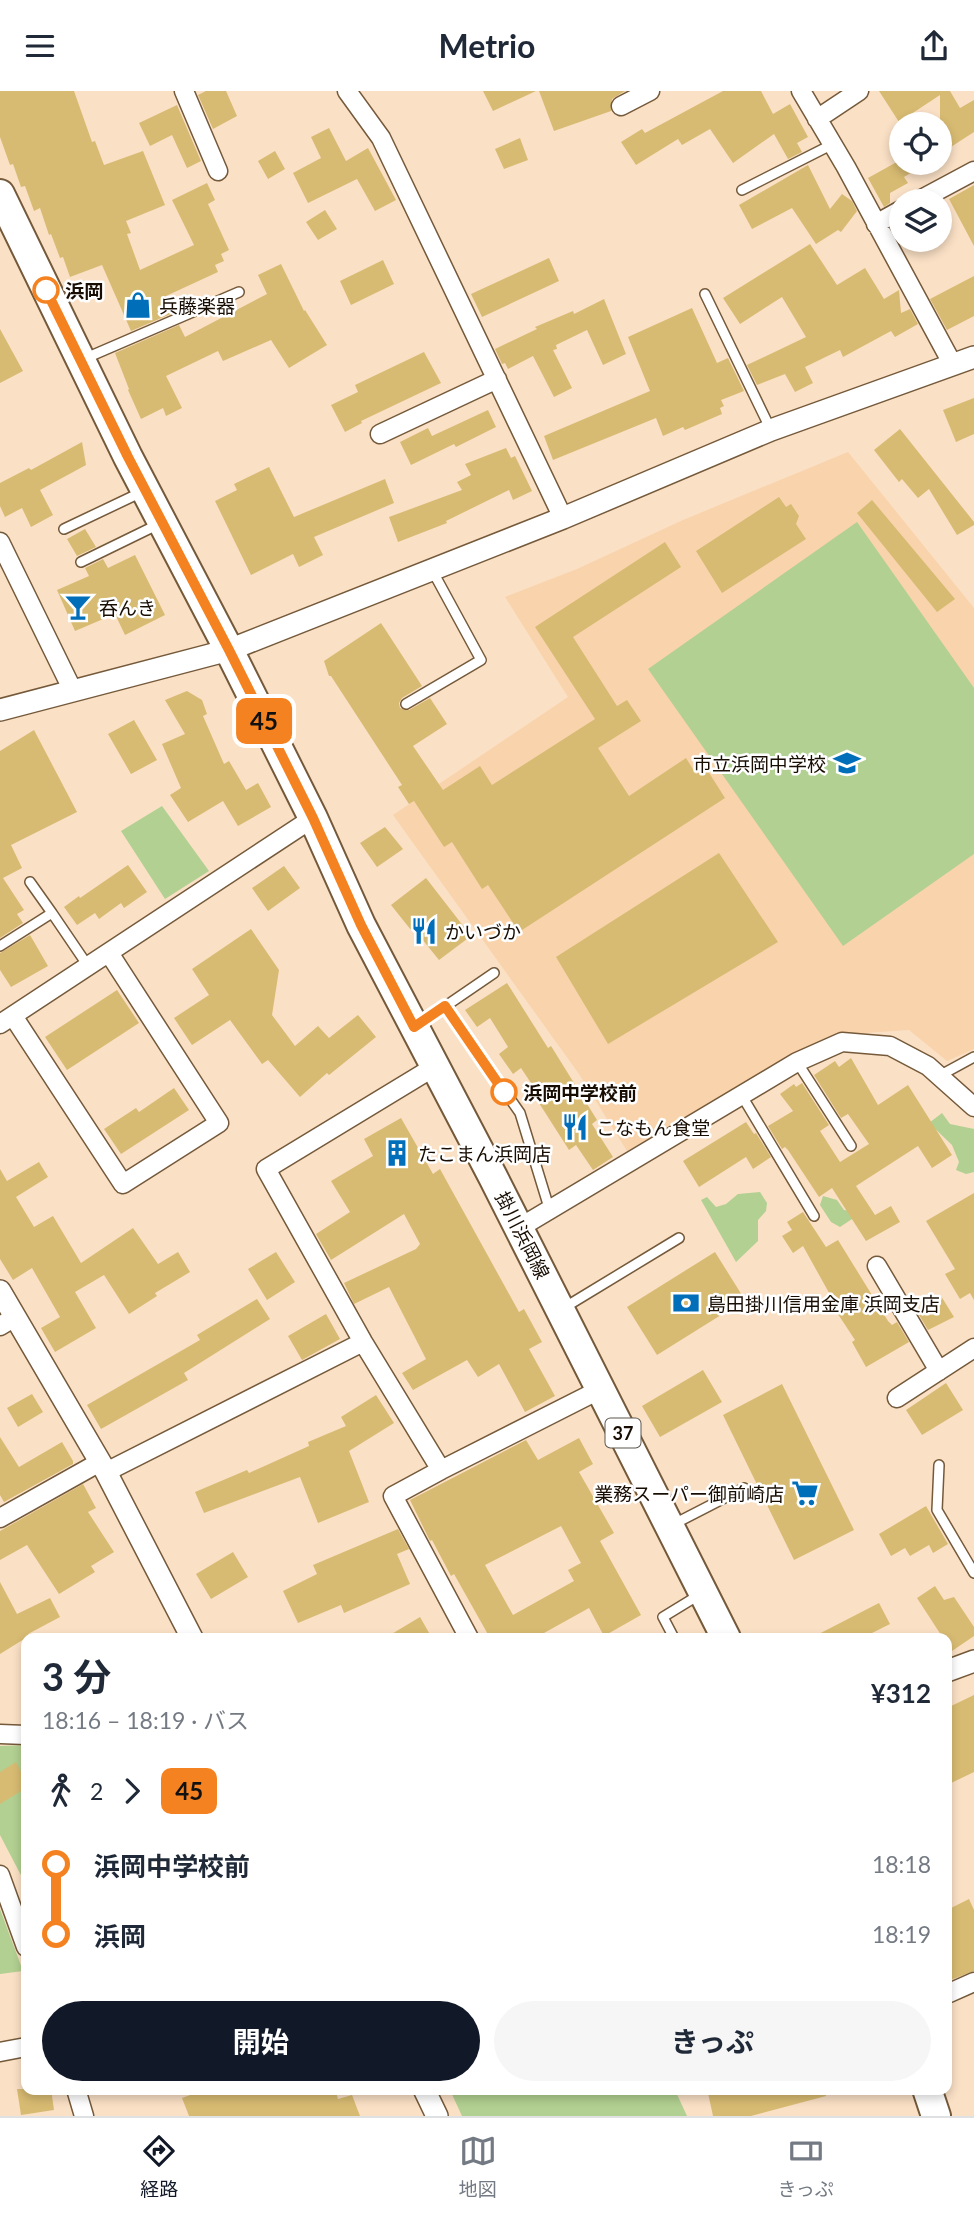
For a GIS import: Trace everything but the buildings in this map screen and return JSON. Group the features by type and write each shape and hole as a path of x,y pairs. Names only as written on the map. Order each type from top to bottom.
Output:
{"main road":[{"name":"掛川浜岡線","path":"4,213 229,650 313,818 361,925 561,1310 724,1633"},
{"path":"929,2095 936,2116"}],"street":[{"path":"184,91 218,171"},
{"path":"347,91 381,138 563,518"},
{"path":"621,106 650,91"},
{"path":"801,91 953,365"},
{"path":"817,119 859,91"},
{"path":"940,189 974,171"},
{"path":"876,224 889,217"},
{"path":"0,710 229,650 563,518 771,430 974,357"},
{"path":"380,434 496,379"},
{"path":"0,542 73,691"},
{"path":"109,953 219,1123 123,1184 7,1020 313,818"},
{"path":"519,1228 797,1062 842,1042 890,1046 928,1066 974,1107"},
{"path":"435,1067 266,1170 363,1342 441,1470"},
{"path":"877,1266 939,1371"},
{"path":"0,1291 7,1322 103,1467 189,1633"},
{"path":"0,1518 363,1342"},
{"path":"897,1398 974,1348"},
{"path":"466,1633 393,1496 601,1389"},
{"path":"952,1669 974,1661"},
{"path":"0,1734 21,1735"},
{"path":"0,1875 21,1933"},
{"path":"952,1992 974,1982"},
{"path":"0,2052 21,2048"},
{"path":"78,2095 84,2116"},
{"path":"427,2095 437,2116"}],"lane":[{"path":"742,190 831,145"},
{"path":"81,360 239,292"},
{"path":"705,294 771,430"},
{"path":"64,529 145,490"},
{"path":"81,562 162,523"},
{"path":"406,704 481,660 432,570"},
{"path":"30,882 89,966"},
{"path":"0,946 52,913"},
{"path":"414,1027 494,972"},
{"path":"445,1006 520,1114 550,1211"},
{"path":"939,1076 974,1057"},
{"path":"797,1062 852,1146"},
{"path":"742,1097 814,1216"},
{"path":"561,1310 679,1238"},
{"path":"939,1465 937,1510 974,1573"},
{"path":"670,1525 744,1488"},
{"path":"671,1633 663,1617 704,1592"}],"shaded area":[{"path":"848,452 974,608 974,1049 947,1061 909,1030 835,1035 627,1151 579,1074 393,815 568,697 505,597 577,569 683,520"}],"green space":[{"path":"857,522 974,688 974,854 843,946 648,669"},
{"path":"162,806 209,871 165,899 121,831"},
{"path":"942,1113 950,1124 974,1129 974,1172 966,1174 956,1170 959,1162 952,1145 929,1123"},
{"path":"760,1192 767,1203 766,1211 758,1220 758,1241 736,1262 701,1200 707,1197 716,1207 726,1204 738,1194"},
{"path":"823,1196 837,1200 844,1210 853,1211 855,1217 840,1227 831,1222 820,1205"},
{"path":"21,1745 21,1875 0,1835 0,1746"},
{"path":"0,1909 21,1971 0,1974"},
{"path":"452,2095 677,2095 687,2116 462,2116"}],"bus line":[{"name":"45","path":"46,290 128,457 313,818 361,925 414,1027 445,1006 504,1092"}],"place":[{"name":"浜岡","path":"46,290"},
{"name":"兵藤楽器","path":"138,305"},
{"name":"呑んき","path":"78,607"},
{"name":"市立浜岡中学校","path":"847,763"},
{"name":"かいづか","path":"424,931"},
{"name":"浜岡中学校前","path":"504,1092"},
{"name":"こなもん食堂","path":"575,1127"},
{"name":"たこまん浜岡店","path":"397,1153"},
{"name":"島田掛川信用金庫 浜岡支店","path":"686,1303"},
{"name":"業務スーパー御前崎店","path":"805,1493"}]}
